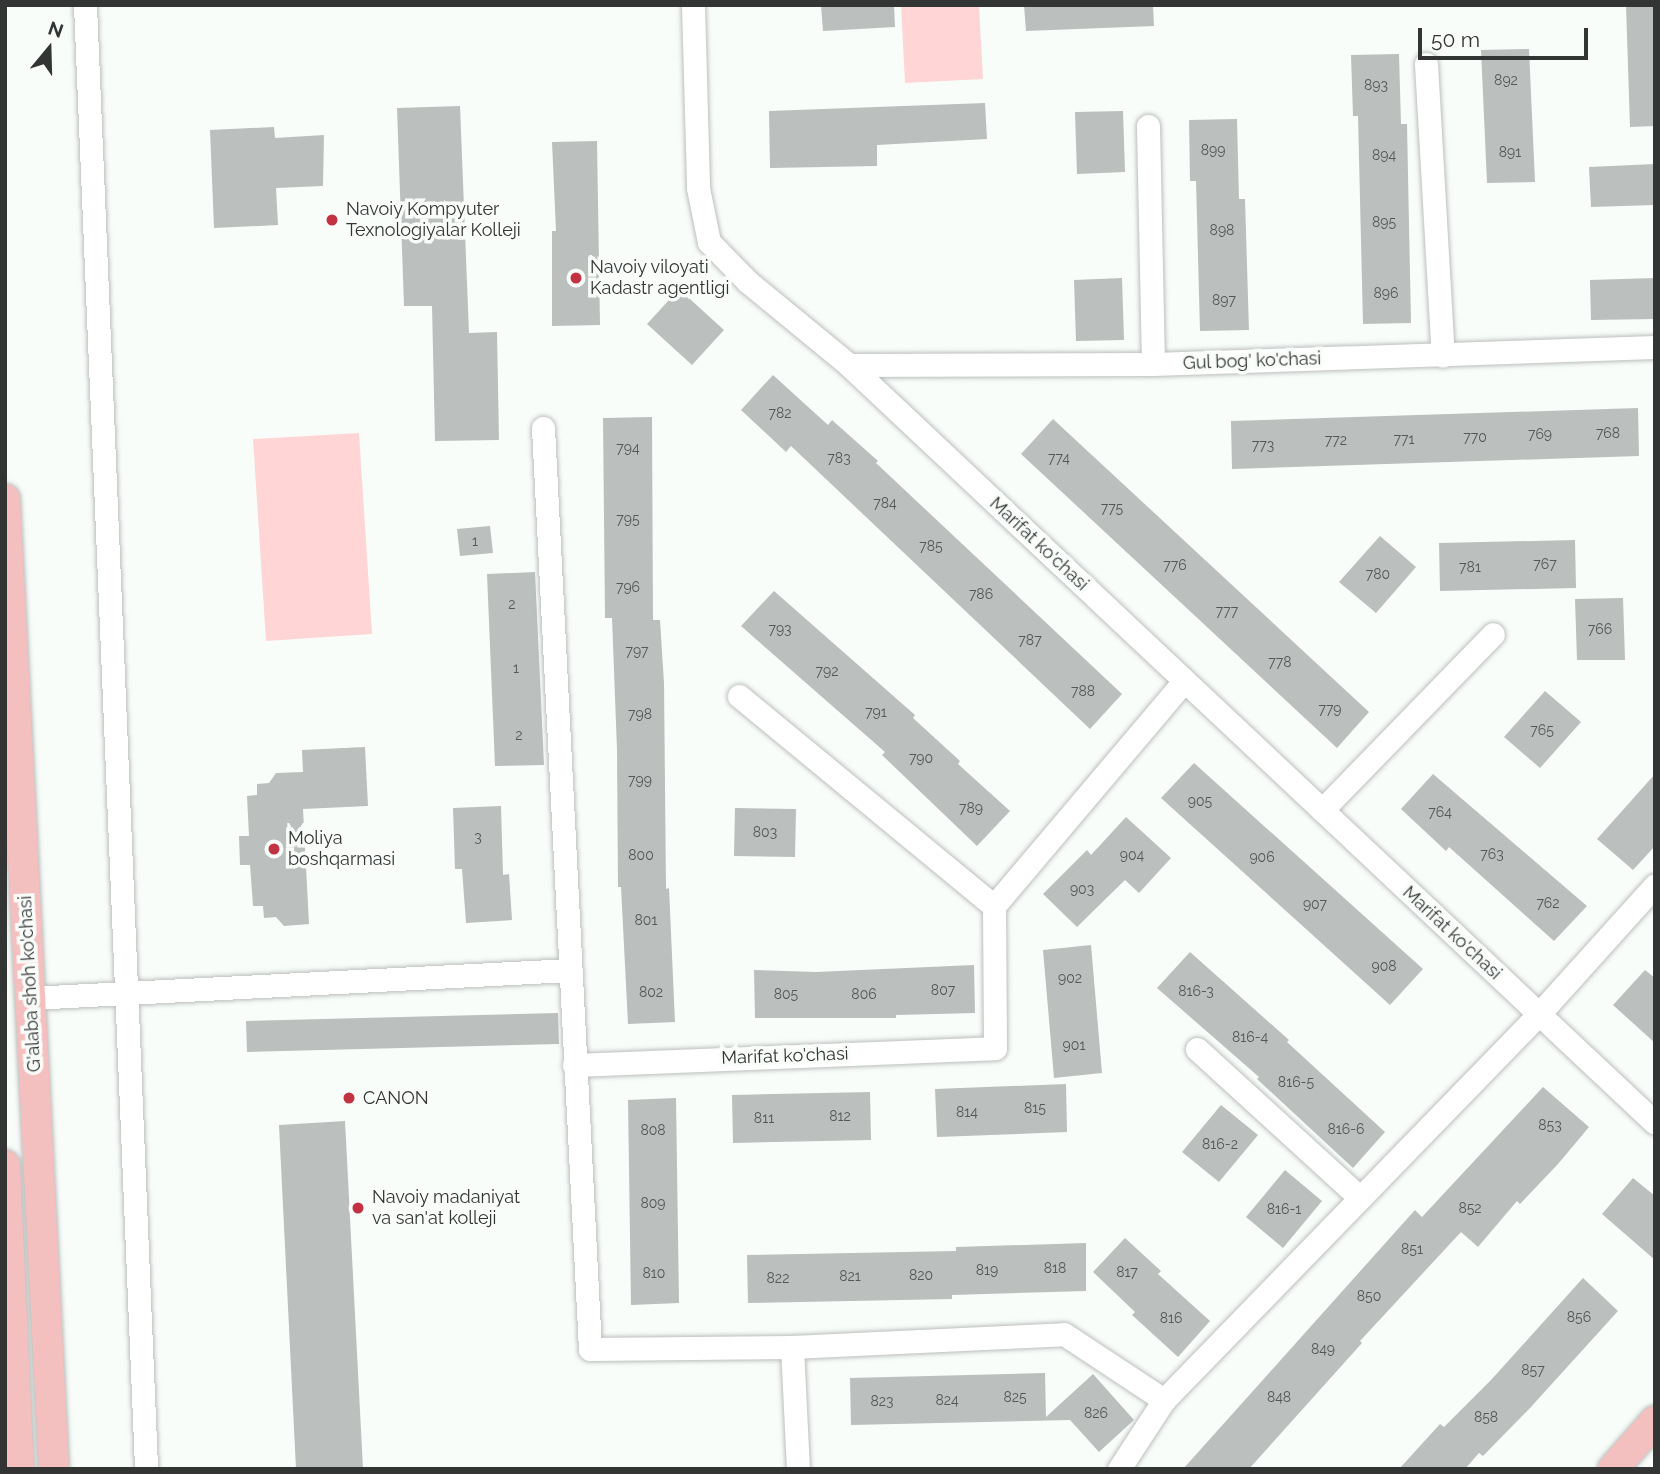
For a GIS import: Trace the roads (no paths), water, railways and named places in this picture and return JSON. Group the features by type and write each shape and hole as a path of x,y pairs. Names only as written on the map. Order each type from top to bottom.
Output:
{"main road":[{"name":"G'alaba shoh ko'chasi","path":"5,499 54,1469"},
{"path":"5,1165 14,1456"},
{"path":"1613,1469 1655,1421"},
{"path":"1639,1469 1655,1450"}],"street":[{"path":"85,5 146,1469"},
{"name":"Marifat ko'chasi","path":"693,5 698,188 709,242 748,282 849,365 1655,1123"},
{"path":"1426,64 1443,356"},
{"path":"1148,127 1153,364"},
{"name":"Gul bog' ko'chasi","path":"849,365 1153,364 1655,347"},
{"path":"542,428 590,1349 792,1347 1064,1334 1164,1400"},
{"path":"1322,810 1493,634"},
{"path":"739,696 994,906 1184,681"},
{"path":"1119,1469 1164,1400 1539,1014 1655,885"},
{"name":"Marifat ko'chasi","path":"574,1065 995,1048 994,906"},
{"path":"30,998 124,991 569,970"},
{"path":"1197,1049 1360,1198"},
{"path":"792,1347 798,1469"}],"place":[{"name":"Navoiy Kompyuter Texnologiyalar Kolleji","path":"332,220"},
{"name":"Navoiy viloyati Kadastr agentligi","path":"576,278"},
{"name":"Moliya boshqarmasi","path":"274,849"},
{"name":"CANON","path":"349,1098"},
{"name":"Navoiy madaniyat va san'at kolleji","path":"358,1208"}]}
